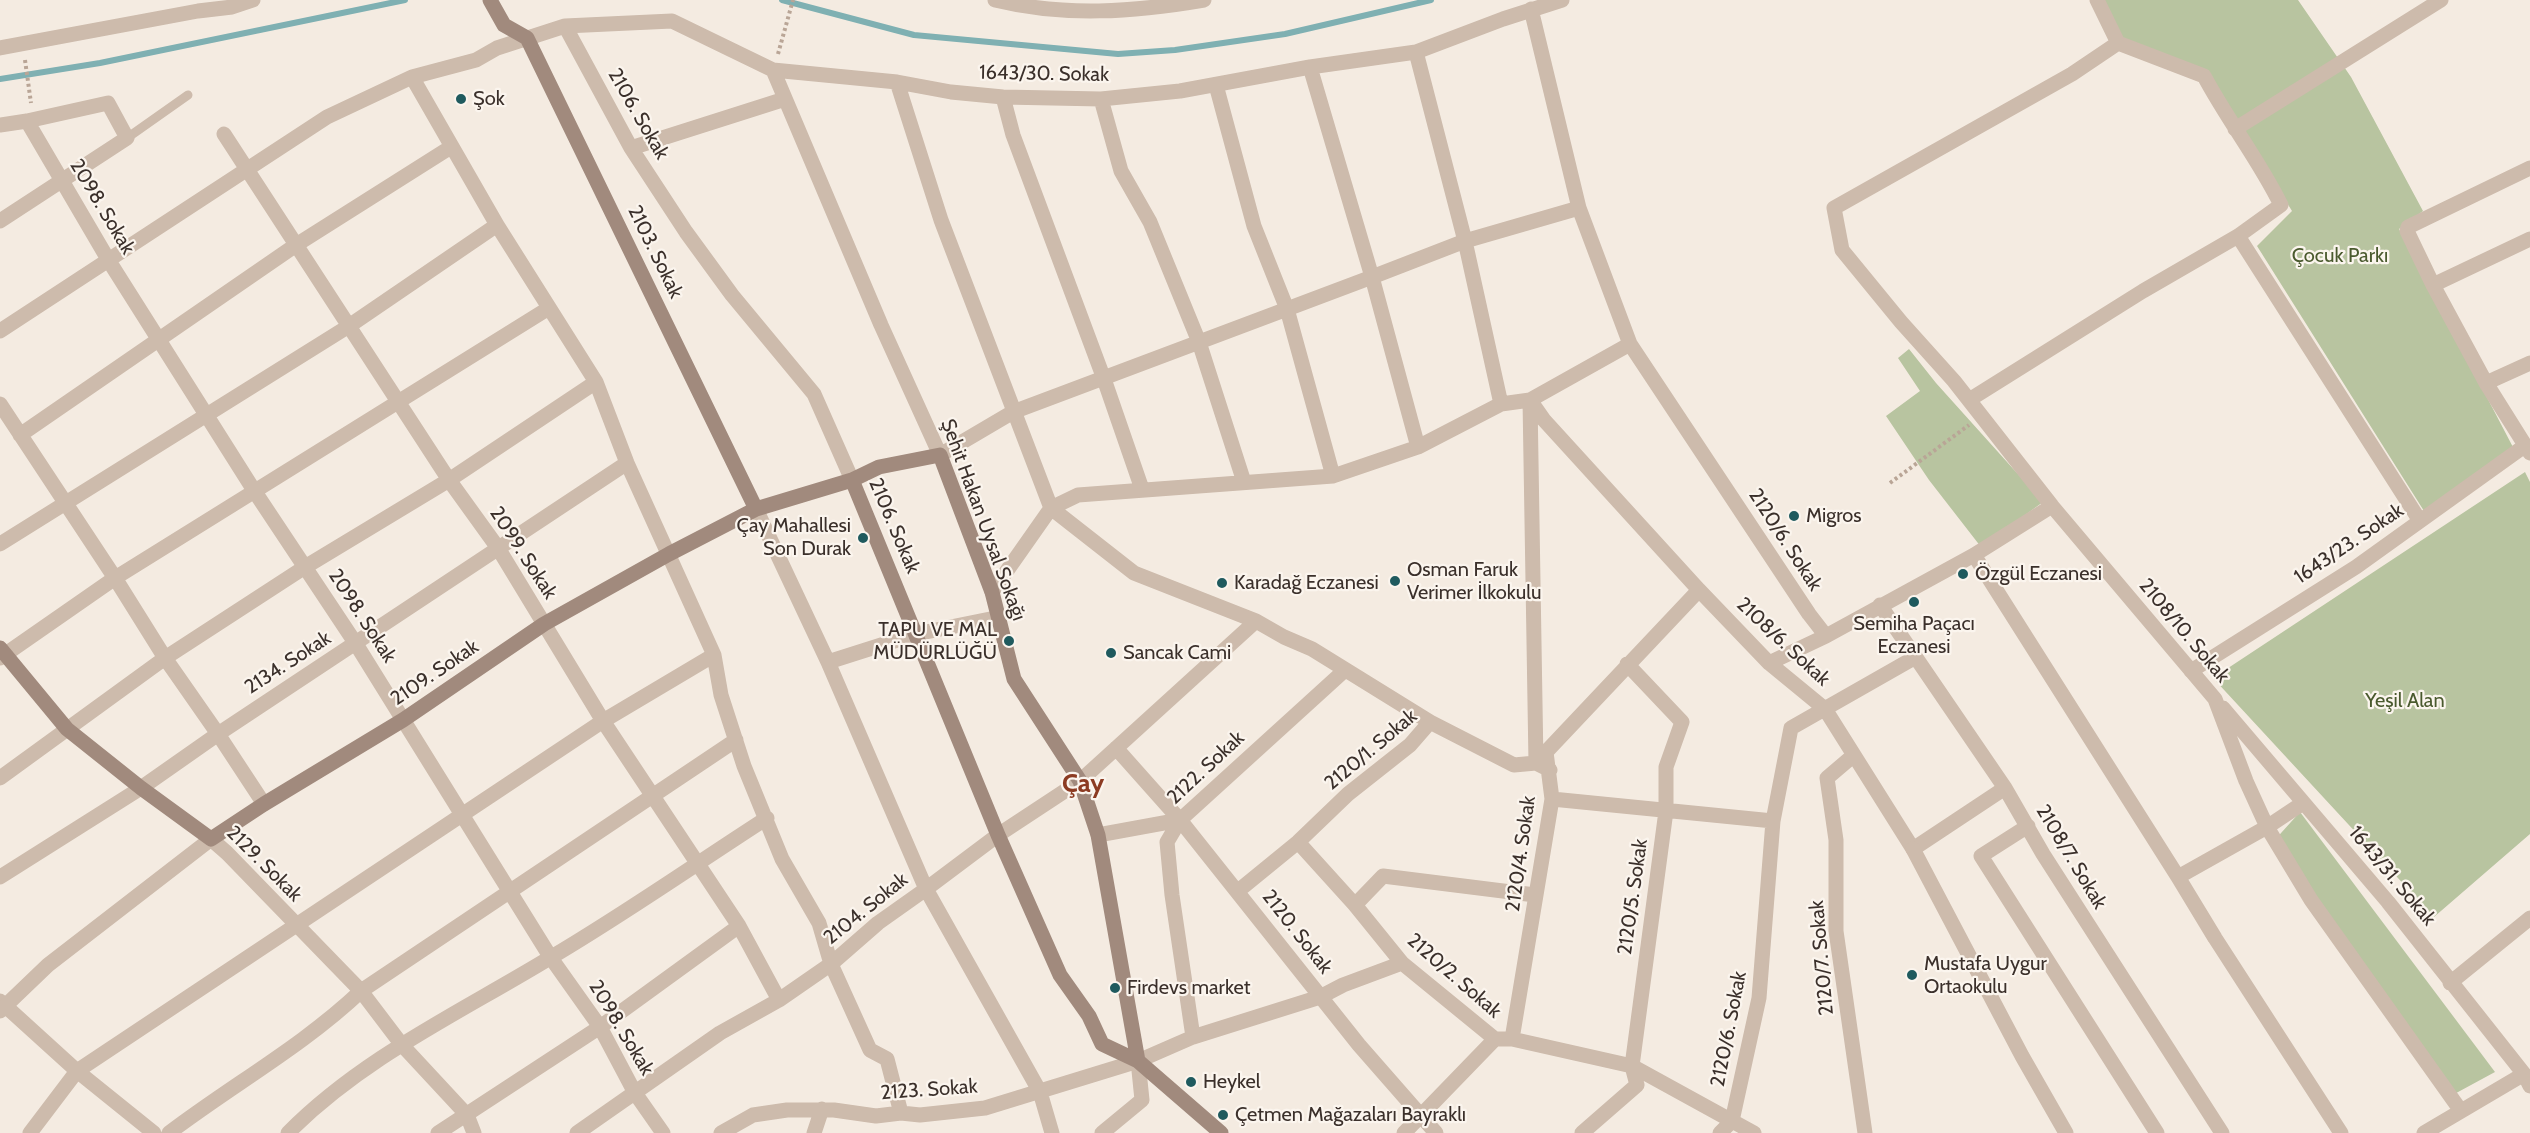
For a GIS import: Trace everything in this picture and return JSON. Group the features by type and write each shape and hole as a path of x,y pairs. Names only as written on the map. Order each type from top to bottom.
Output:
{"main road":[{"path":"490,0 504,25 527,38"},
{"name":"2103. Sokak","path":"527,38 756,509"},
{"name":"2109. Sokak","path":"211,839 264,804 403,720 544,624 669,554 756,509 852,480 879,467 940,455"},
{"name":"Şehit Hakan Uysal Sokağı","path":"940,455 992,592 1014,679 1080,781 1098,835 1137,1060"},
{"name":"2106. Sokak","path":"852,480 998,836 1060,975 1089,1016 1102,1044 1137,1060 1221,1133"},
{"name":"2129. Sokak","path":"2,654 67,729 141,788 211,839"}],"street":[{"path":"0,48 196,5 232,7 253,0"},
{"path":"995,0 1026,8 1091,12 1164,7 1204,0"},
{"name":"1643/30. Sokak","path":"0,331 327,117 412,77 476,60 497,48 565,26 672,21 773,70 897,82 951,92 1003,97 1101,99 1216,85 1310,67 1416,52 1562,0"},
{"path":"1969,400 2143,291 2238,236 2281,205 2264,171 2235,129 2204,76 2118,43 2097,0"},
{"path":"2235,129 2441,0"},
{"name":"2120/6. Sokak","path":"1532,9 1579,208 1630,344 1809,614 1826,636"},
{"name":"2106. Sokak","path":"565,26 631,148 686,232 732,296 814,394 852,480"},
{"name":"2108/10. Sokak","path":"2118,43 2072,74 1834,208 1842,249 1900,322 1969,400 2052,506 2215,699 2246,782 2267,826 2311,900 2461,1111"},
{"path":"1416,52 1465,241 1501,404"},
{"path":"1310,67 1372,277 1418,447"},
{"name":"Şehit Hakan Uysal Sokağı","path":"773,70 881,325 940,455"},
{"path":"412,77 497,225 596,382 627,463 714,655 721,695 744,766 782,859 819,923 831,964 870,1050 887,1059 902,1113"},
{"path":"897,82 941,220 1051,508 1134,573 1256,621 1312,649 1430,722"},
{"path":"1216,85 1254,226 1287,309 1333,476"},
{"path":"1003,97 1013,135 1104,379 1142,489"},
{"path":"631,148 785,99"},
{"path":"1101,99 1121,171 1150,222 1199,342 1244,482"},
{"path":"0,125 108,103 127,138 0,221"},
{"name":"2098. Sokak","path":"30,120 109,261 255,492 356,644 551,958 600,1027 635,1093 663,1133"},
{"name":"2099. Sokak","path":"224,134 449,480 498,548 603,721 739,926 779,1000"},
{"path":"20,435 296,245 451,147"},
{"path":"2528,449 2486,383 2433,285 2408,235 2408,226 2530,168"},
{"path":"940,455 1013,412 1465,241 1579,208"},
{"path":"0,544 349,326 497,225"},
{"path":"2238,236 2420,521"},
{"path":"2433,285 2530,239"},
{"path":"2,654 116,578 549,308"},
{"path":"992,592 1051,508 1078,495 1333,476 1418,447 1501,404 1530,400 1630,344"},
{"path":"2486,383 2530,363"},
{"path":"0,778 165,658 305,567 449,480 596,382"},
{"path":"1530,400 1543,767"},
{"name":"2108/6. Sokak","path":"1530,400 1544,420 1699,590 1769,663 1825,709 1913,849 2022,1056 2066,1133"},
{"path":"0,404 116,578 165,658 264,804"},
{"name":"1643/23. Sokak","path":"2192,671 2356,567 2528,449"},
{"name":"2134. Sokak","path":"0,877 141,788 218,734 627,463"},
{"path":"1769,663 1826,636 1974,555 2052,506"},
{"name":"2104. Sokak","path":"577,1133 720,1033 779,1000 831,964 878,923 926,889 828,662 756,509"},
{"path":"1974,555 2215,938 2341,1133"},
{"name":"2120/4. Sokak","path":"1512,1039 1536,908 1535,895 1552,799 1543,767 1546,752 1699,590"},
{"name":"2108/7. Sokak","path":"1880,605 1914,658 2005,788 2043,854 2222,1133"},
{"path":"828,662 916,634 1000,617"},
{"path":"1052,1133 1040,1092 926,889 998,836 1080,781 1256,621"},
{"path":"30,1133 77,1071 603,721 714,655"},
{"name":"2120/6. Sokak","path":"1732,1121 1759,998 1773,821 1791,728 1914,658"},
{"name":"2120/5. Sokak","path":"1582,1133 1637,1085 1632,1066 1666,811 1666,767 1682,722 1627,664"},
{"name":"2122. Sokak","path":"1193,1037 1172,895 1167,842 1180,819 1345,670"},
{"name":"1643/31. Sokak","path":"2215,699 2388,902 2527,1080"},
{"name":"2120/1. Sokak","path":"1238,891 1298,842 1348,795 1410,745 1430,722 1514,765 1543,767"},
{"path":"169,1133 213,1099 334,1016 361,991 736,740"},
{"name":"2120. Sokak","path":"1116,748 1180,819 1320,997 1436,1133"},
{"name":"2120/7. Sokak","path":"1854,755 1827,778 1836,840 1836,931 1864,1133"},
{"path":"1913,849 2005,788"},
{"path":"1552,799 1773,821"},
{"path":"2178,877 2303,803"},
{"path":"288,1133 352,1077 402,1045 551,958 766,818"},
{"path":"1098,835 1180,819"},
{"path":"2028,826 1981,856 2157,1133"},
{"name":"2129. Sokak","path":"211,839 361,991 402,1045 466,1115 474,1133"},
{"name":"2109. Sokak","path":"2,1006 48,965 211,839"},
{"name":"2120/2. Sokak","path":"1298,842 1356,905 1402,963 1495,1039 1512,1039 1632,1066 1754,1133"},
{"path":"1356,905 1383,876 1535,895"},
{"path":"2450,982 2530,918"},
{"path":"438,1133 600,1027 739,926"},
{"name":"2123. Sokak","path":"722,1133 753,1115 787,1110 822,1110 876,1116 902,1113 920,1115 985,1108 1137,1060 1193,1037 1320,997 1343,985 1402,963"},
{"path":"2,1006 154,1133"},
{"path":"1404,1133 1495,1039"},
{"path":"1102,1133 1142,1100 1137,1060"},
{"path":"2424,1133 2461,1111 2527,1080"},
{"path":"814,1133 822,1110"},
{"path":"1720,1133 1732,1121"}],"lane":[{"path":"127,138 188,94"}],"path":[{"path":"773,70 793,0"},
{"path":"22,44 30,120"},
{"path":"1890,483 1982,416"}],"green space":[{"name":"Çocuk Parkı","path":"2099,0 2298,0 2351,77 2423,211 2399,229 2515,451 2424,511 2257,246 2292,211 2207,72 2122,39"},
{"path":"1909,349 1936,383 2043,502 1981,547 1929,480 1886,416 1920,391 1898,358"},
{"name":"Yeşil Alan","path":"2525,472 2530,482 2530,834 2434,917 2213,678"},
{"path":"2300,812 2495,1072 2447,1098 2272,843"}],"waterway":[{"path":"0,79 100,63 405,0"},
{"path":"782,0 914,35 1118,54 1175,50 1285,34 1431,0"}],"place":[{"name":"Şok","path":"461,99"},
{"name":"Migros","path":"1794,516"},
{"name":"Çay Mahallesi Son Durak","path":"863,538"},
{"name":"Özgül Eczanesi","path":"1963,574"},
{"name":"Osman Faruk Verimer İlkokulu","path":"1395,581"},
{"name":"Karadağ Eczanesi","path":"1222,583"},
{"name":"Semiha Paçacı Eczanesi","path":"1914,602"},
{"name":"TAPU VE MAL MÜDÜRLÜĞÜ","path":"1009,641"},
{"name":"Sancak Cami","path":"1111,653"},
{"name":"Mustafa Uygur Ortaokulu","path":"1912,975"},
{"name":"Firdevs market","path":"1115,988"},
{"name":"Heykel","path":"1191,1082"},
{"name":"Çetmen Mağazaları Bayraklı","path":"1223,1115"}],"district":[{"name":"Çay","path":"1083,784"}]}
